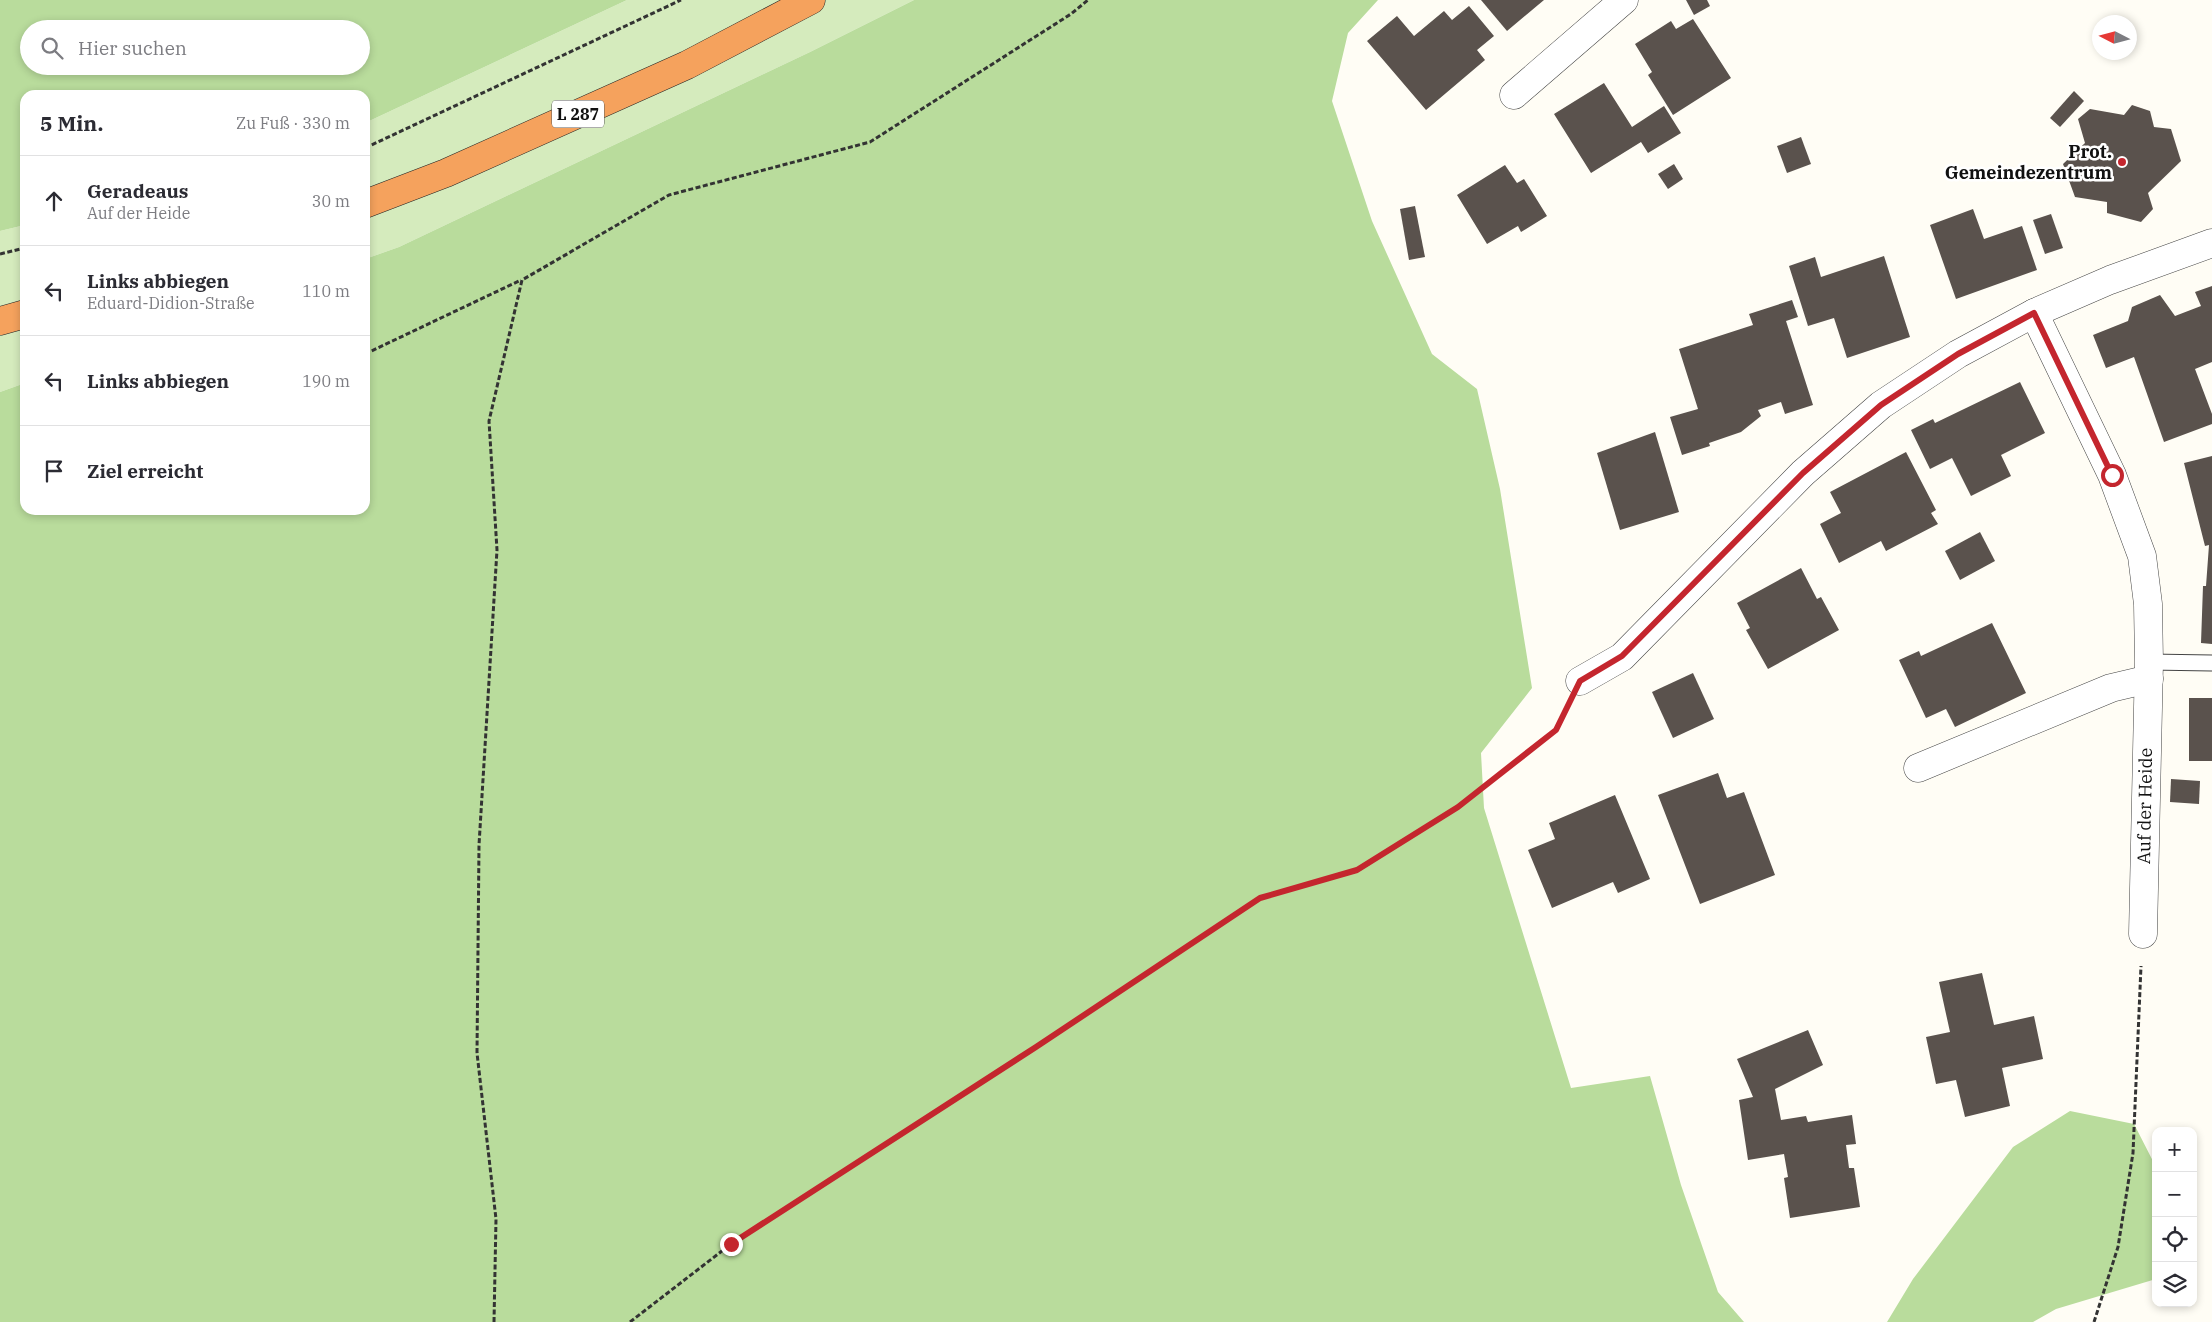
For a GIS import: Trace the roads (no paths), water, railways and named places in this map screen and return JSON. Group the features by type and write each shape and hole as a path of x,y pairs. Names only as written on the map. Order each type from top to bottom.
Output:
{"highway":[{"name":"L 287","path":"370,202 446,174 687,65 810,0"},
{"path":"0,321 20,315"}],"street":[{"path":"1514,95 1624,0"},
{"path":"1580,681 1622,656 1803,473 1881,405 1958,354 2034,313 2110,280 2212,243"},
{"name":"Auf der Heide","path":"2034,313 2112,475 2142,556 2148,604 2149,671 2143,934"},
{"path":"1918,768 2149,671"}],"lane":[{"path":"2149,671 2212,663"}],"place":[{"name":"Prot. Gemeindezentrum","path":"2122,162"}]}
